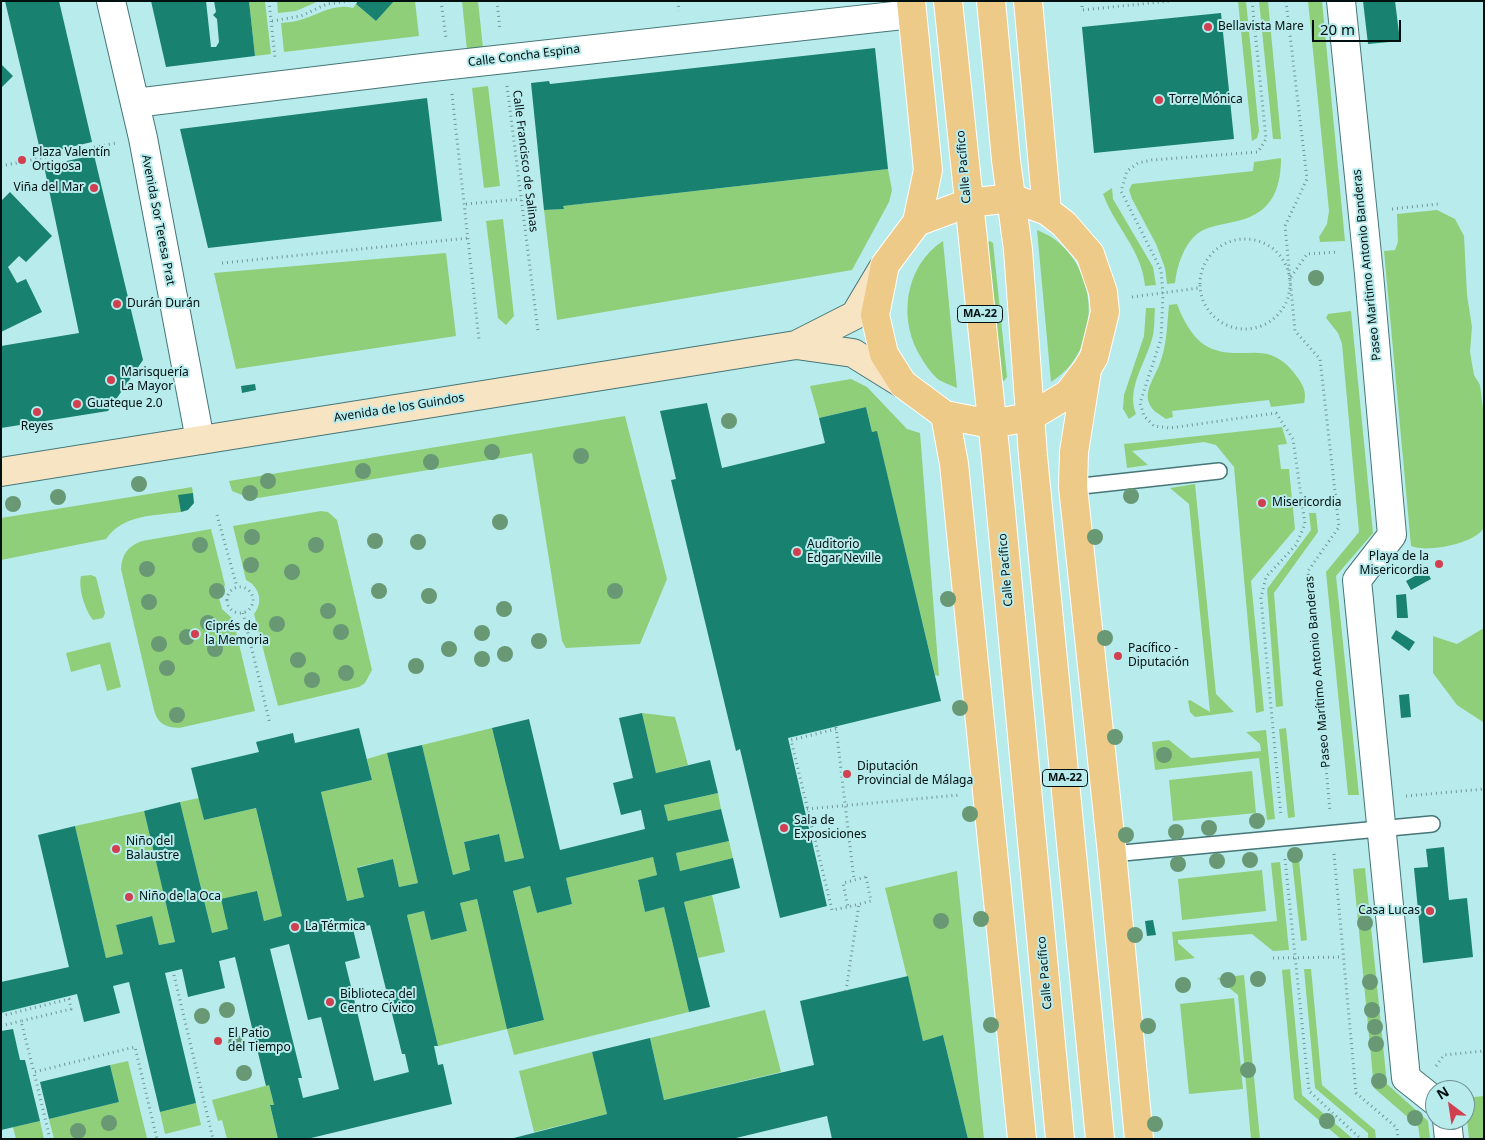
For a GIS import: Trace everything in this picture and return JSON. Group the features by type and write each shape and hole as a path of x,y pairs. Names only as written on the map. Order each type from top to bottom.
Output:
{"main road":[{"name":"Calle Pacífico","path":"948,1 1060,1139"},
{"name":"MA-22","path":"991,1 1006,160 1012,198 1030,417 1100,1139"},
{"path":"1028,1 1047,211"},
{"path":"912,7 928,170 917,222 885,265 875,315 884,354 902,384 945,415 991,424 1030,417 1068,394 1094,357 1105,312 1104,300 1090,254 1064,224 1047,211 1012,198 968,204 917,222"},
{"name":"Avenida de los Guindos","path":"796,345 855,315 885,265"},
{"name":"Avenida de los Guindos","path":"1,472 796,345 853,353 902,384"},
{"path":"1087,369 1074,452 1072,487 1112,854 1139,1139"},
{"path":"945,415 954,464 1022,1139"}],"street":[{"name":"Avenida Sor Teresa Prat","path":"111,1 143,138 200,440"},
{"name":"Paseo Marítimo Antonio Banderas","path":"1341,1 1369,274 1392,535 1357,580 1406,1078 1425,1093"},
{"name":"Calle Concha Espina","path":"135,103 504,59 912,7"}],"lane":[{"path":"1072,487 1219,471"},
{"path":"1112,854 1432,824"}],"path":[{"path":"270,1 278,86"},
{"path":"272,21 301,16 327,4 349,1"},
{"path":"441,1 466,204 479,340"},
{"name":"Calle Francisco de Salinas","path":"497,1 538,331"},
{"path":"1082,1 1082,10 1171,1"},
{"path":"1252,1 1266,139 1258,152 1152,160 1138,163 1127,171 1121,192 1161,270 1163,294 1161,339 1140,403 1144,416 1154,426 1170,428 1276,413 1293,439 1306,524 1296,545 1266,577 1261,598 1294,959 1309,1091 1361,1139"},
{"name":"Paseo Marítimo Antonio Banderas","path":"1286,1 1306,179 1285,226 1295,331 1320,359 1338,527 1308,571 1356,1093 1397,1128 1398,1139"},
{"path":"1,166 143,138"},
{"path":"466,204 521,199"},
{"path":"222,263 469,238"},
{"path":"1235,240 1253,240 1271,246 1280,254 1290,277 1290,292 1285,306 1276,318 1263,326 1249,330 1234,328 1220,323 1209,313 1199,288 1205,261 1223,244 1235,240"},
{"path":"1104,300 1199,288"},
{"path":"217,515 237,587"},
{"path":"243,586 250,591 254,598 253,605 243,613 237,613 228,605 228,593 237,587 243,586"},
{"path":"243,613 270,724"},
{"path":"848,907 842,882 854,880 866,877 872,901 848,907 832,910 791,740 836,728 854,880"},
{"path":"1378,799 1484,789"},
{"path":"807,809 950,797 987,790"},
{"path":"846,991 859,904"},
{"path":"1273,958 1343,957"},
{"path":"174,975 213,1139"},
{"path":"1,1016 69,999 71,1009 1,1026"},
{"path":"21,1021 50,1139"},
{"path":"34,1072 135,1047 157,1139"},
{"path":"1434,1080 1444,1055 1484,1051"}],"green space":[{"path":"249,1 265,1 271,54 255,56"},
{"path":"277,1 319,1 296,11 278,13"},
{"path":"392,1 415,1 419,36 284,52 281,23 298,21 333,8 353,8 356,4 376,21"},
{"path":"462,1 478,1 483,48 467,50"},
{"path":"1238,1 1246,1 1259,131 1257,138 1252,141"},
{"path":"1259,1 1268,1 1281,139 1273,139"},
{"path":"1308,1 1322,1 1345,241 1320,242 1319,237 1327,224 1329,211"},
{"path":"488,86 500,186 484,188 472,88"},
{"path":"1281,158 1276,191 1264,208 1246,219 1210,227 1197,234 1188,244 1182,257 1175,283 1167,284 1165,268 1156,244 1132,199 1129,190 1132,184 1253,171 1254,162"},
{"path":"888,169 892,190 889,202 852,270 557,320 544,210 563,209 563,206"},
{"path":"1112,188 1113,199 1153,267 1156,285 1145,286 1143,273 1134,250 1108,206 1103,194"},
{"path":"1437,210 1455,219 1464,236 1467,295 1472,327 1470,352 1474,375 1480,385 1484,417 1484,527 1472,538 1450,546 1418,548 1411,546 1384,251 1395,250 1398,242 1397,214"},
{"path":"503,219 514,316 506,325 498,318 486,221"},
{"path":"1037,230 1052,238 1069,254 1080,271 1087,291 1089,312 1086,333 1079,352 1067,369 1051,382"},
{"path":"943,241 957,388 939,380 924,362 914,344 907,312 908,296 920,265 930,252"},
{"path":"990,241 993,243 1007,377 1004,381 1001,380 986,243"},
{"path":"446,253 456,336 236,369 214,273"},
{"path":"1177,304 1189,328 1208,347 1233,353 1266,354 1276,357 1287,365 1303,386 1305,393 1304,403 1271,407 1269,400 1172,411 1173,417 1166,419 1156,412 1149,403 1148,393 1164,349 1169,305"},
{"path":"1146,308 1155,308 1154,332 1133,395 1136,414 1129,419 1123,409 1124,395 1144,336"},
{"path":"1351,311 1373,533 1336,576 1359,795 1348,795 1326,572 1359,532 1342,344 1338,333 1326,318 1328,314"},
{"path":"851,379 867,387 907,429 920,433 939,676 935,675 877,432 872,432 866,407 819,418 810,386"},
{"path":"625,416 667,579 640,644 566,648 562,641 532,453 252,499 232,491 229,481"},
{"path":"1282,427 1287,444 1278,445 1281,469 1289,469 1295,529 1251,581 1264,711 1256,713 1234,467 1216,445 1204,442 1132,451 1148,465 1127,468 1124,444"},
{"path":"1195,484 1216,694 1234,712 1195,717 1190,712 1188,701 1190,700 1210,712 1189,504 1170,488"},
{"path":"192,487 193,493 181,512 130,521 113,531 106,539 1,560 1,518"},
{"path":"321,511 328,512 337,520 372,670 365,683 359,687 278,706 254,614 259,604 259,595 254,586 246,580 233,526"},
{"path":"1309,513 1316,513 1318,532 1274,593 1283,706 1276,707 1267,589 1311,530"},
{"path":"211,529 225,585 219,598 222,609 233,619 255,711 179,728 170,727 160,722 154,710 121,569 122,564 127,551 133,545 142,541"},
{"path":"91,575 96,577 105,613 103,618 93,620 85,605 80,587 81,576"},
{"path":"1484,628 1483,722 1457,705 1433,673 1433,636 1457,644"},
{"path":"110,642 121,687 107,691 100,664 71,672 66,653"},
{"path":"642,713 675,717 688,765 656,773"},
{"path":"492,728 524,858 505,862 498,834 464,842 470,870 453,875 422,745"},
{"path":"1286,728 1295,817 1288,818 1279,729"},
{"path":"1266,730 1275,819 1267,820 1259,758 1155,770 1152,742 1169,740 1191,758 1261,751 1260,744 1246,732"},
{"path":"387,753 418,883 399,887 393,859 358,867 364,897 347,901 321,792 372,780 367,759"},
{"path":"1252,771 1256,813 1173,821 1169,780"},
{"path":"718,793 721,809 668,821 664,805"},
{"path":"199,798 204,820 256,808 282,916 264,921 257,891 228,929 212,933 180,802"},
{"path":"144,811 175,942 159,945 151,916 116,925 123,954 106,958 75,826"},
{"path":"729,841 733,858 680,871 676,853"},
{"path":"653,857 657,875 638,881 645,912 664,907 689,1012 514,1055 507,1029 438,1046 407,915 424,911 431,939 467,931 460,903 477,899 508,1029 544,1020 513,891 530,886 537,913 572,904 566,878"},
{"path":"1299,860 1307,940 1301,941 1292,861"},
{"path":"1280,862 1289,950 1273,951 1252,934 1178,940 1178,943 1195,958 1175,961 1172,932 1277,921 1271,863"},
{"path":"1365,868 1387,1084 1425,1118 1425,1130 1429,1130 1430,1139 1420,1139 1418,1126 1374,1088 1353,869"},
{"path":"1262,870 1266,911 1182,920 1178,879"},
{"path":"957,871 984,1139 968,1139 943,1035 923,1041 885,888"},
{"path":"712,895 725,952 698,958 684,902"},
{"path":"1290,969 1302,1095 1353,1139 1341,1139 1294,1099 1282,970"},
{"path":"1304,969 1311,969 1322,1085 1375,1130 1376,1139 1368,1139 1368,1133 1315,1088"},
{"path":"1244,975 1260,1139 1251,1139 1238,995 1217,978"},
{"path":"1234,998 1243,1089 1189,1094 1180,1004"},
{"path":"765,1010 781,1072 664,1100 650,1038"},
{"path":"592,1052 607,1114 534,1132 519,1071"},
{"path":"128,1061 147,1138 54,1139 49,1119 119,1102 110,1065"},
{"path":"269,1085 274,1105 270,1106 278,1139 227,1139 222,1120 218,1121 212,1100"},
{"path":"1484,1096 1484,1139 1469,1139 1468,1130 1475,1130 1475,1097"},
{"path":"196,1103 201,1125 165,1134 160,1112"},
{"path":"40,1121 44,1139 16,1139 13,1127"}],"building":[{"path":"5,1 59,1 92,142 41,154"},
{"path":"151,1 206,1 211,47 216,47 219,42 217,19 213,15 216,12 214,1 249,1 255,56 166,67"},
{"path":"358,1 394,1 376,21 356,4"},
{"path":"1363,1 1395,1 1400,41 1368,44"},
{"name":"Torre Mónica","path":"1221,13 1234,139 1094,153 1082,27"},
{"path":"875,48 888,169 563,206 564,209 544,210 531,83 549,81 550,84"},
{"path":"1,64 13,76 1,88"},
{"path":"427,98 442,221 208,248 180,129"},
{"path":"94,155 143,360 108,411 1,428 1,346 79,333 44,166"},
{"path":"10,192 52,236 26,262 19,256 8,267 17,283 26,279 42,312 1,332 1,201"},
{"path":"255,384 256,390 242,393 241,386"},
{"name":"Auditorio Edgar Neville","path":"707,403 722,468 825,443 819,418 866,407 872,432 877,431 941,701 788,738 827,906 780,918 740,749 736,751 671,480 676,479 660,411"},
{"path":"193,493 194,503 188,510 181,512 178,495"},
{"path":"1426,570 1431,579 1411,590 1406,581"},
{"path":"1406,594 1408,618 1397,618 1396,595"},
{"path":"1396,630 1415,642 1409,651 1391,638"},
{"path":"1409,694 1411,717 1401,718 1399,695"},
{"name":"La Térmica","path":"642,713 656,773 710,760 718,793 664,805 668,821 721,809 729,841 676,853 680,871 733,858 740,888 684,902 710,1007 689,1012 664,907 645,912 638,880 657,875 653,857 566,878 572,904 537,913 530,886 513,891 544,1020 507,1029 477,899 460,903 467,931 431,940 424,911 407,915 438,1046 434,1046 438,1065 443,1064 452,1104 307,1139 278,1139 270,1105 274,1105 269,1085 266,1086 235,957 219,961 225,988 188,997 182,969 165,973 196,1103 160,1112 129,982 113,986 120,1013 84,1022 77,994 1,1013 1,982 69,967 38,835 75,826 106,958 123,954 116,925 152,916 159,945 175,942 144,811 180,802 212,933 228,929 221,899 257,891 264,921 282,916 256,808 204,820 191,768 259,752 256,742 293,733 295,743 359,728 372,780 321,792 347,901 364,897 357,868 393,859 399,887 418,883 387,753 422,745 453,875 470,870 464,842 499,834 505,862 524,858 492,728 529,719 560,850 645,829 641,810 621,815 613,783 633,778 619,718","holes":["370,925 402,1054 405,1054 409,1072 374,1081 345,962 360,958 353,929","289,944 308,1020 321,1017 339,1089 303,1098 298,1078 302,1078 270,949"]},
{"path":"1444,847 1449,900 1467,898 1473,957 1423,963 1414,868 1428,867 1426,849"},
{"path":"1153,920 1156,935 1147,936 1145,921"},
{"path":"908,976 923,1041 943,1035 968,1139 832,1139 827,1116 732,1139 510,1139 607,1114 592,1052 650,1038 664,1100 814,1065 800,1001"},
{"path":"13,1029 20,1060 25,1060 40,1121 1,1130 1,1031"},
{"path":"110,1065 119,1102 49,1119 40,1082"}],"place":[{"name":"Bellavista Mare","path":"1208,27"},
{"name":"Torre Mónica","path":"1159,100"},
{"name":"Plaza Valentín Ortigosa","path":"22,160"},
{"name":"Viña del Mar","path":"94,188"},
{"name":"Durán Durán","path":"117,304"},
{"name":"Marisquería La Mayor","path":"111,380"},
{"name":"Guateque 2.0","path":"77,404"},
{"name":"Reyes","path":"37,412"},
{"name":"Misericordia","path":"1262,503"},
{"name":"Auditorio Edgar Neville","path":"797,552"},
{"name":"Playa de la Misericordia","path":"1439,564"},
{"name":"Ciprés de la Memoria","path":"195,634"},
{"name":"Pacífico - Diputación","path":"1118,656"},
{"name":"Diputación Provincial de Málaga","path":"847,774"},
{"name":"Sala de Exposiciones","path":"784,828"},
{"name":"Niño del Balaustre","path":"116,849"},
{"name":"Niño de la Oca","path":"129,897"},
{"name":"Casa Lucas","path":"1430,911"},
{"name":"La Térmica","path":"295,927"},
{"name":"Biblioteca del Centro Cívico","path":"330,1002"},
{"name":"El Patio del Tiempo","path":"218,1041"}]}
